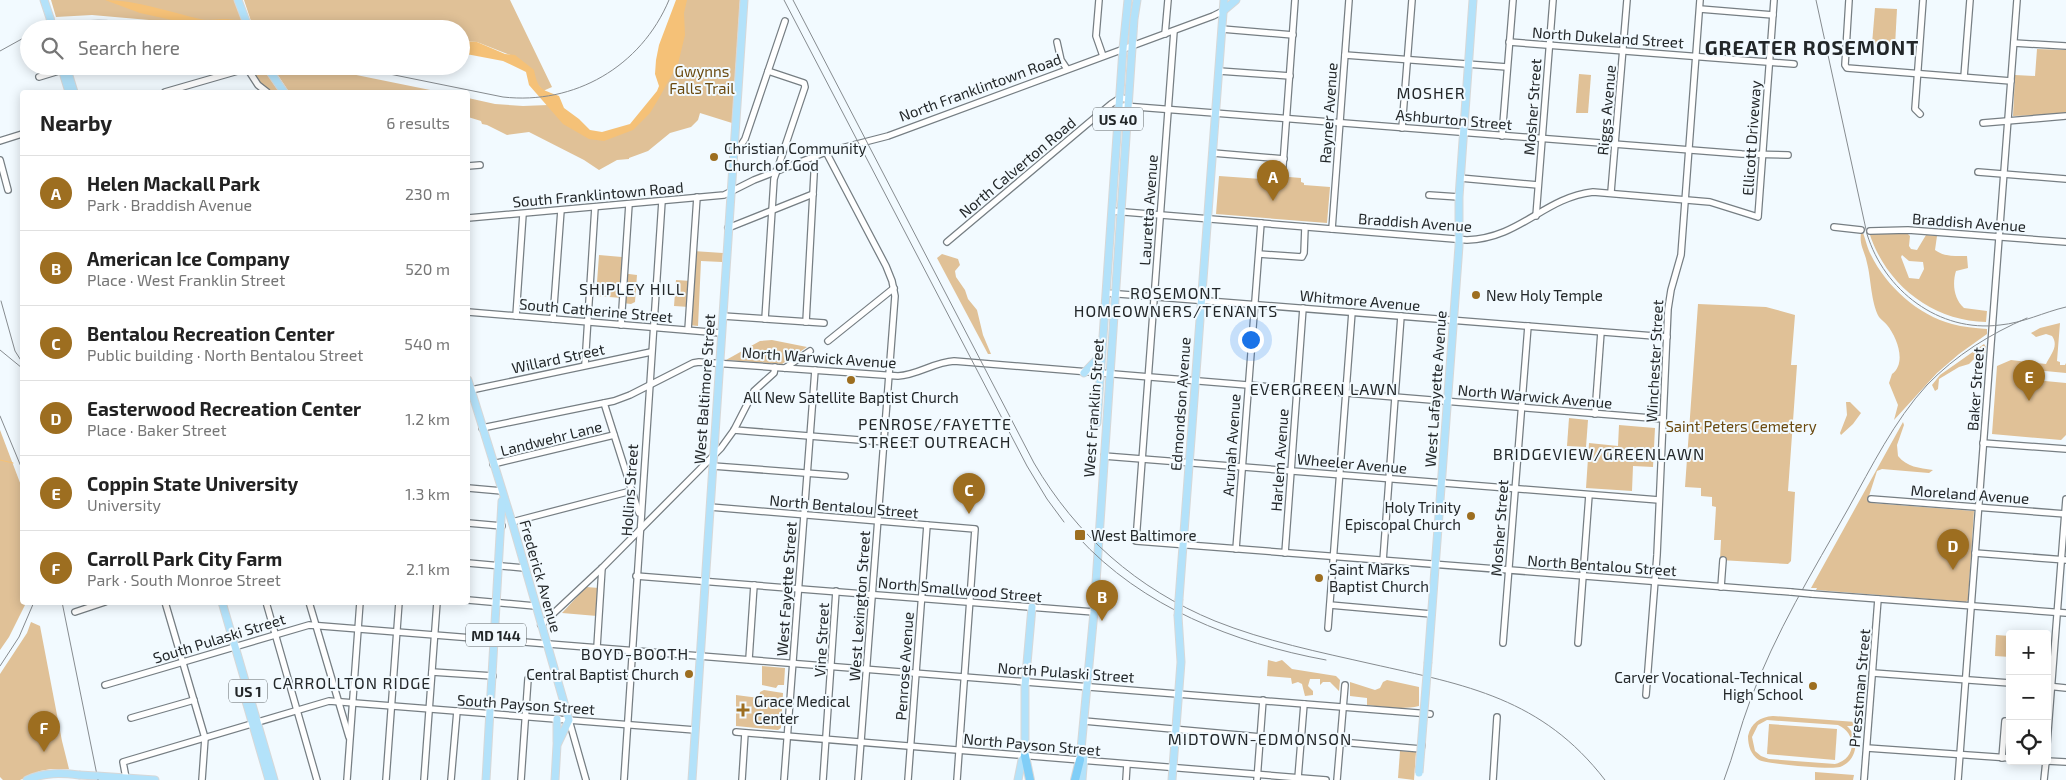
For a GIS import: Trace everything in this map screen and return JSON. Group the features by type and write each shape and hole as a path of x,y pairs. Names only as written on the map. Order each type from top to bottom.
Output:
{"highway":[{"path":"1025,756 1030,780"},
{"name":"US 40","path":"1076,780 1082,760"}],"main road":[{"path":"44,0 51,20"},
{"path":"238,0 245,20"},
{"name":"West Baltimore Street","path":"692,780 744,0"},
{"name":"West Franklin Street","path":"1097,423 1119,102 1128,0"},
{"name":"West Franklin Street","path":"1082,780 1083,725 1094,612 1132,46 1137,0"},
{"name":"Edmondson Avenue","path":"1172,780 1181,662 1178,616 1179,599 1224,0"},
{"name":"North Franklintown Road","path":"1223,10 1236,0"},
{"name":"West Lafayette Avenue","path":"1419,776 1460,239 1460,178 1473,0"},
{"path":"65,75 68,90"},
{"path":"66,75 73,90"},
{"path":"272,75 283,90"},
{"path":"1084,372 1102,355"},
{"path":"1100,374 1102,379 1103,408 1106,418"},
{"name":"Frederick Avenue","path":"470,387 512,522 569,720"},
{"name":"MD 144","path":"486,780 498,603 502,491"},
{"name":"US 1","path":"218,605 274,780"},
{"name":"US 1","path":"223,605 232,647"},
{"path":"1018,780 1022,760 1025,756 1026,682 1032,607"},
{"path":"555,780 557,719"},
{"path":"557,745 569,720"},
{"name":"US 1","path":"255,723 269,780"},
{"path":"27,780 40,775 69,774 155,780"}],"street":[{"path":"1098,0 1096,36 1103,56"},
{"path":"1165,34 1168,0"},
{"path":"1282,178 1295,0"},
{"name":"Rayner Avenue","path":"1332,229 1349,0"},
{"path":"1402,128 1412,0"},
{"path":"1502,136 1513,0"},
{"name":"Mosher Street","path":"1536,216 1553,0"},
{"name":"Riggs Avenue","path":"1611,192 1627,0"},
{"name":"Winchester Street","path":"1646,695 1655,582 1669,299 1681,255 1700,0"},
{"name":"Ellicott Driveway","path":"1758,218 1774,0"},
{"path":"1849,0 1845,67 2011,81"},
{"path":"1920,114 1915,109 1923,0"},
{"path":"1964,77 1970,0"},
{"name":"Baker Street","path":"1958,780 2017,0"},
{"path":"1700,9 1773,15"},
{"name":"North Franklintown Road","path":"730,191 815,156 882,138 1214,16 1223,10"},
{"path":"734,149 741,145 745,139 785,21"},
{"path":"1222,29 1293,35"},
{"name":"Lauretta Avenue","path":"1136,541 1174,31"},
{"path":"1057,42 1062,60 1067,69"},
{"name":"North Dukeland Street","path":"1509,42 1794,64"},
{"path":"2014,43 2066,46"},
{"path":"1345,54 1507,67"},
{"path":"765,319 774,180 805,85 768,71"},
{"path":"1219,71 1290,76"},
{"path":"39,77 44,75"},
{"path":"173,90 224,75"},
{"path":"252,75 258,85 264,90"},
{"path":"188,86 191,90"},
{"path":"1119,102 1128,103"},
{"name":"North Calverton Road","path":"947,242 1119,102"},
{"name":"Ashburton Street","path":"1128,103 1168,109 1286,119 1788,156"},
{"path":"1983,123 2066,116"},
{"path":"0,141 20,135"},
{"name":"West Lexington Street","path":"826,152 886,266 894,288 896,302 858,780"},
{"path":"1213,153 1284,158"},
{"path":"806,322 815,156"},
{"path":"0,160 8,190"},
{"path":"470,166 480,165"},
{"path":"1978,172 2066,178"},
{"path":"1460,178 1538,185"},
{"name":"South Franklintown Road","path":"470,218 724,195 730,191"},
{"name":"Braddish Avenue","path":"1112,211 1477,239 1495,236 1514,229 1552,205 1577,194 1611,192 1710,202 1758,218"},
{"path":"728,228 813,194"},
{"path":"1429,195 1459,197"},
{"path":"688,330 697,197"},
{"name":"Hollins Street","path":"624,780 662,201"},
{"path":"621,325 629,204"},
{"path":"585,365 595,207"},
{"path":"554,319 561,210"},
{"path":"516,316 523,214"},
{"name":"Arunah Avenue","path":"1236,549 1261,223"},
{"path":"1258,254 1302,257 1304,253 1305,227"},
{"path":"1834,227 1861,230"},
{"name":"Braddish Avenue","path":"1870,230 1908,230 2066,242"},
{"path":"828,341 894,288"},
{"name":"Whitmore Avenue","path":"1106,293 1667,337"},
{"name":"Harlem Avenue","path":"1285,553 1303,308"},
{"name":"South Catherine Street","path":"470,312 722,333"},
{"path":"1328,628 1352,312"},
{"path":"722,316 824,323"},
{"path":"1383,561 1401,316"},
{"name":"Mosher Street","path":"1503,643 1528,326"},
{"path":"1595,414 1601,332"},
{"name":"Willard Street","path":"471,390 651,352"},
{"path":"784,368 810,352"},
{"name":"North Warwick Avenue","path":"482,428 623,398 693,363 889,376 909,375 941,363 954,361 1663,419"},
{"path":"541,625 602,568 714,456 734,430 754,391 774,373 775,368"},
{"name":"West Fayette Street","path":"784,780 814,370"},
{"path":"604,403 640,515"},
{"path":"734,430 910,444"},
{"name":"Landwehr Lane","path":"493,464 614,435"},
{"path":"1984,442 2066,449"},
{"name":"Wheeler Avenue","path":"1104,456 1659,500"},
{"path":"713,466 845,476"},
{"path":"470,488 502,491"},
{"path":"512,522 631,491"},
{"path":"1578,642 1589,494"},
{"path":"2050,675 2064,560 2066,499"},
{"name":"Moreland Avenue","path":"1871,500 2065,514"},
{"name":"North Bentalou Street","path":"710,507 975,529 970,602"},
{"path":"470,523 502,526"},
{"name":"Penrose Avenue","path":"908,780 927,525"},
{"name":"North Bentalou Street","path":"1136,541 2066,613"},
{"path":"1975,553 2064,560"},
{"path":"1721,587 1723,560"},
{"path":"470,563 524,568"},
{"path":"597,647 602,568"},
{"name":"North Smallwood Street","path":"636,576 1094,612"},
{"path":"749,659 754,585"},
{"name":"Vine Street","path":"824,780 836,591"},
{"name":"Presstman Street","path":"1864,780 1878,599"},
{"path":"470,600 535,606"},
{"path":"957,780 970,602"},
{"path":"75,612 96,605"},
{"path":"167,605 205,738 202,780"},
{"path":"267,605 317,780"},
{"path":"309,605 350,741"},
{"path":"347,780 360,605"},
{"path":"386,780 399,605"},
{"path":"424,780 437,605"},
{"path":"1330,605 1431,614"},
{"name":"South Pulaski Street","path":"105,685 309,624 700,655"},
{"name":"North Pulaski Street","path":"700,655 1427,714 1421,748 1340,742"},
{"path":"432,672 493,676"},
{"path":"1873,673 2006,684"},
{"path":"521,780 528,679"},
{"path":"1338,780 1344,686"},
{"path":"2051,686 2066,688"},
{"path":"131,718 194,700"},
{"path":"1258,777 1264,700"},
{"name":"South Payson Street","path":"124,778 123,762 329,701 696,730"},
{"path":"1298,778 1304,704"},
{"path":"451,780 457,711"},
{"path":"1493,780 1497,716"},
{"name":"Frederick Avenue","path":"569,720 586,780"},
{"path":"2002,758 2005,721"},
{"path":"1083,725 1261,737"},
{"name":"North Payson Street","path":"736,732 1082,760 1258,777 1326,780"},
{"path":"742,780 744,733"},
{"path":"1867,748 2006,758"},
{"path":"2051,761 2066,762"},
{"path":"1126,780 1127,764"},
{"path":"2044,780 2046,765"}],"green space":[{"path":"51,0 234,0 242,20 149,20 92,15 56,17"},
{"path":"244,0 510,0 552,87 543,91 535,81 535,77 518,58 477,42 470,42 470,20 251,20"},
{"name":"Gwynns Falls Trail","path":"682,0 740,0 732,123 700,113 698,120 691,127 670,133 648,151 629,159 617,160 599,170 584,160 529,132 507,135 482,124 481,121 470,118 470,98 495,104 548,105 597,135 633,125 665,84"},
{"path":"1875,8 1897,9 1895,46 1872,44"},
{"path":"2037,49 2066,50 2066,114 2013,116 2015,75 2035,76"},
{"path":"1579,74 1591,75 1588,113 1576,113"},
{"path":"254,75 267,75 278,90 269,90"},
{"path":"278,75 356,75 430,90 288,90"},
{"path":"1219,176 1288,181 1289,177 1301,178 1301,182 1304,185 1330,187 1327,223 1216,214"},
{"path":"1892,231 1907,233 1910,236 1909,246 1911,249 1917,250 1926,235 1937,236 1935,250 1946,255 1967,256 1968,268 1956,271 1954,286 1956,296 1964,308 1987,311 1986,322 1966,320 1947,315 1929,307 1913,296 1886,268 1876,251 1869,232","holes":["1902,255 1909,261 1923,262 1924,269 1919,279 1909,278 1901,257"]},
{"path":"1861,233 1863,233 1877,266 1885,278 1904,298 1939,320 1965,327 1987,329 1987,334 1937,373 1894,420 1898,405 1889,383 1899,363 1899,350 1891,330 1876,311 1867,263 1861,245"},
{"path":"693,251 723,253 722,262 701,261 698,326 688,325 689,307 674,306 676,280 691,281"},
{"path":"942,254 958,259 960,265 955,271 956,277 965,290 968,299 977,310 983,335 991,354 988,354 937,258"},
{"path":"599,255 622,257 621,273 637,275 635,302 631,304 622,303 622,298 596,296"},
{"name":"Saint Peters Cemetery","path":"1698,304 1766,307 1795,315 1791,365 1797,365 1788,491 1795,492 1791,561 1788,564 1720,560 1721,540 1714,540 1716,507 1712,506 1712,497 1701,496 1701,488 1685,487"},
{"path":"2060,323 2057,361 2060,362 2060,365 2065,365 2066,363 2066,373 2024,369 2023,379 2066,383 2066,435 2061,440 1992,434 1997,366 2011,360 2046,364 2054,350 2054,340 2052,336 2046,334 2036,337 2031,333 2040,328"},
{"path":"772,340 807,347 782,364 726,360 760,341"},
{"path":"1984,344 1986,347 1985,354 1979,354 1969,364 1959,367 1939,379 1938,389 1935,391 1932,385 1940,375"},
{"path":"1846,402 1850,402 1861,413 1841,435 1840,433 1847,415"},
{"path":"1569,418 1588,420 1586,447 1567,446"},
{"path":"1903,422 1904,425 1897,445 1898,456 1909,465 1933,470 1929,473 1882,469 1877,471 1869,496 1872,503 1974,511 1968,600 1966,602 1816,590 1817,588 1811,588"},
{"path":"1619,425 1655,428 1653,467 1633,466 1632,491 1586,488 1589,443 1618,446"},
{"path":"0,430 20,483 20,605 25,605 9,637 0,650"},
{"path":"586,587 599,588 597,616 562,613"},
{"path":"31,622 40,626 69,769 51,769 40,771 20,780 3,780 0,777 0,674 27,633"},
{"path":"1996,635 2006,636 2006,657 1995,656"},
{"path":"1268,660 1276,662 1282,660 1292,669 1336,676 1340,680 1339,691 1330,682 1323,682 1320,685 1320,679 1310,679 1308,686 1313,691 1313,695 1305,696 1302,684 1298,682 1292,684 1291,678 1267,676"},
{"path":"762,666 785,668 784,685 778,685 776,688 762,685"},
{"path":"1387,680 1419,687 1419,706 1400,708 1367,705 1367,698 1350,696 1350,682 1375,690 1380,688 1383,682"},
{"path":"764,690 783,693 781,728 778,730 736,726 736,695 759,698 760,692"},
{"path":"1768,717 1856,722 1856,726 1847,726 1854,736 1854,754 1846,764 1834,768 1786,765 1759,760 1750,750 1749,731 1760,719","holes":["1767,720 1838,725 1849,734 1852,746 1847,757 1835,764 1769,759 1755,751 1752,737 1758,725"]},
{"path":"1769,724 1837,729 1835,760 1767,754"},
{"path":"1400,751 1416,752 1414,780 1398,778"},
{"path":"1815,772 1854,775 1853,780 1815,780"}],"shaded area":[{"path":"105,0 141,4 203,20 172,20 140,13"},
{"path":"676,0 687,0 684,13 685,35 678,64 650,113 633,130 604,141 589,139 563,124 529,85 526,72 503,61 470,55 470,42 477,42 505,54 515,55 534,70 537,82 541,88 559,96 564,108 590,130 602,132 630,124 657,91 659,86 655,74 659,45"}],"waterway":[{"path":"0,460 13,463"}],"railway":[{"path":"470,90 503,97 529,98 555,95 602,77 623,62 641,45 657,24 669,0"},
{"path":"784,0 1027,466 1047,499 1064,522"},
{"path":"793,0 1034,463 1069,514 1089,536 1111,557 1160,593 1215,621 1273,640 1439,679 1500,699 1528,713 1555,730 1581,752 1605,780"},
{"path":"1816,0 1867,234 1875,254 1886,273 1900,290 1917,304 1956,322 1977,326 2009,324 2066,307"},
{"path":"91,20 106,20"},
{"path":"0,51 20,40"},
{"path":"394,75 468,90"},
{"path":"1,301 15,351 20,359"},
{"path":"1724,780 1746,711 1771,651 1808,579 1894,429 1915,399 1938,374 1974,346 2027,318"},
{"path":"0,350 20,366"},
{"path":"0,416 20,464"},
{"path":"1078,537 1103,562 1131,583 1160,602 1192,618 1224,632 1257,643 1326,660"},
{"path":"0,666 19,637 33,605"},
{"path":"63,605 98,780"}],"place":[{"name":"Christian Community Church of God","path":"714,157"},
{"name":"Helen Mackall Park","path":"1273,201"},
{"name":"New Holy Temple","path":"1476,295"},
{"name":"All New Satellite Baptist Church","path":"851,380"},
{"name":"Coppin State University","path":"2029,401"},
{"name":"Bentalou Recreation Center","path":"969,514"},
{"name":"Holy Trinity Episcopal Church","path":"1471,516"},
{"name":"West Baltimore","path":"1080,535"},
{"name":"Easterwood Recreation Center","path":"1953,570"},
{"name":"Saint Marks Baptist Church","path":"1319,578"},
{"name":"American Ice Company","path":"1102,621"},
{"name":"Central Baptist Church","path":"689,674"},
{"name":"Carver Vocational-Technical High School","path":"1813,686"},
{"name":"Grace Medical Center","path":"743,710"},
{"name":"Carroll Park City Farm","path":"44,752"}],"district":[{"name":"GREATER ROSEMONT","path":"1812,47"},
{"name":"MOSHER","path":"1431,92"},
{"name":"SHIPLEY HILL","path":"632,288"},
{"name":"ROSEMONT HOMEOWNERS/TENANTS","path":"1176,301"},
{"name":"EVERGREEN LAWN","path":"1324,388"},
{"name":"PENROSE/FAYETTE STREET OUTREACH","path":"935,432"},
{"name":"BRIDGEVIEW/GREENLAWN","path":"1599,453"},
{"name":"BOYD-BOOTH","path":"635,653"},
{"name":"CARROLLTON RIDGE","path":"352,682"},
{"name":"MIDTOWN-EDMONSON","path":"1260,738"}]}
